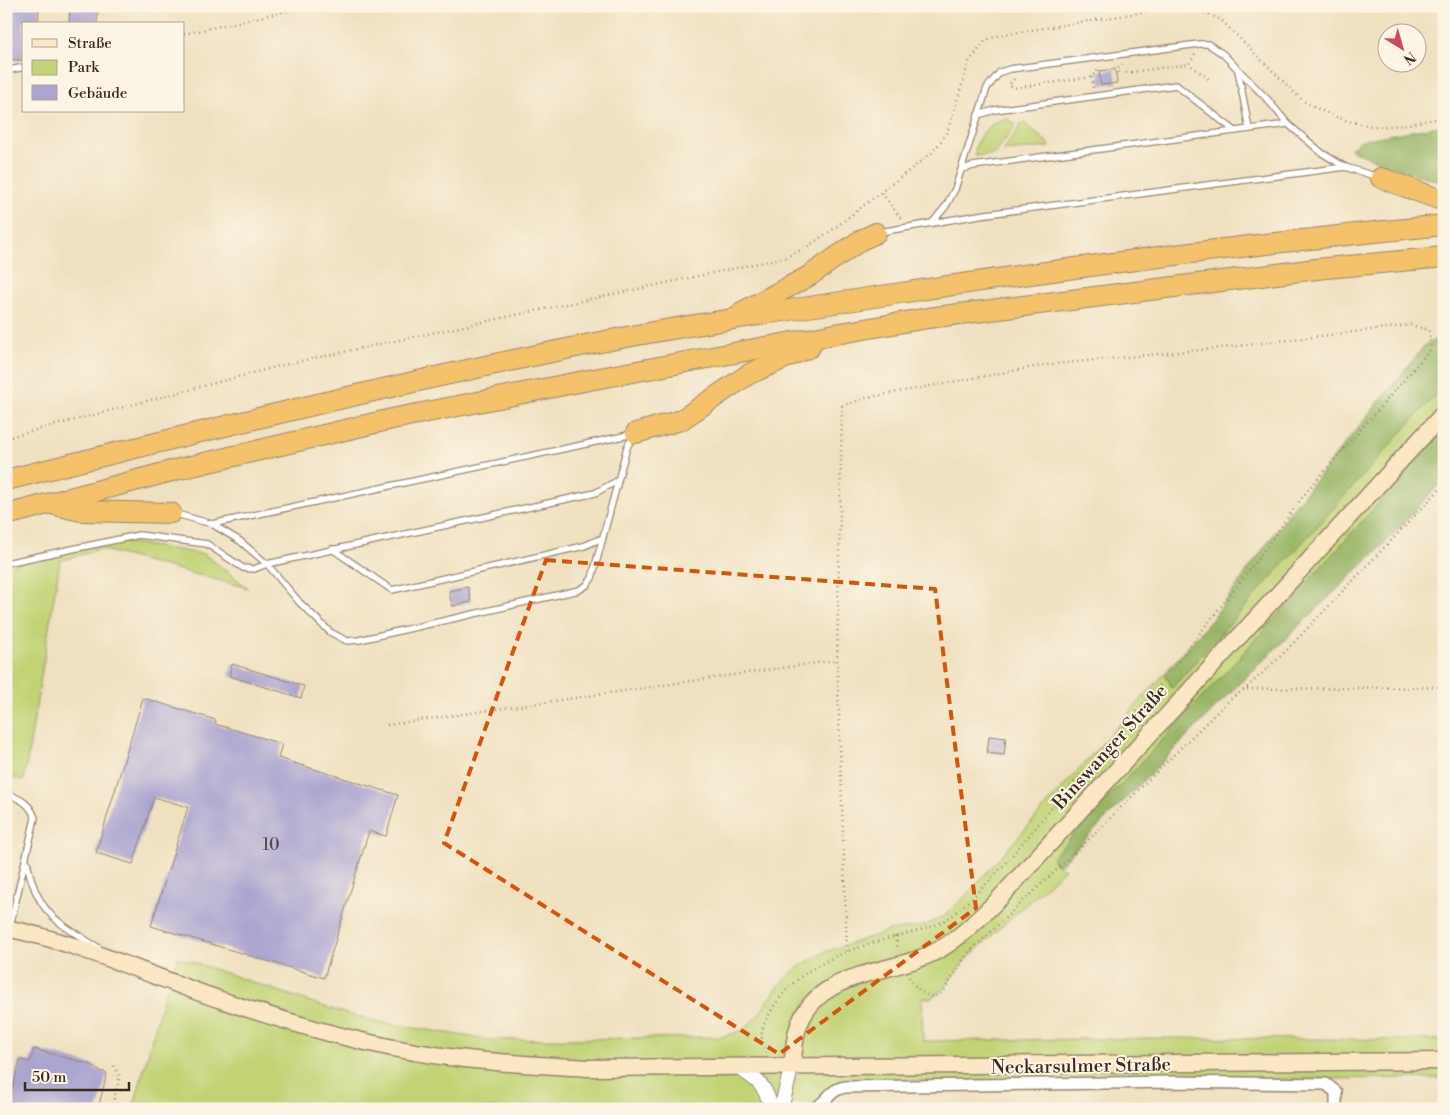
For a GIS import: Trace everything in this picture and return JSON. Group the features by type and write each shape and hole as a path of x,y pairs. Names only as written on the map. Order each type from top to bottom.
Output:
{"highway":[{"path":"1381,178 1444,201"},
{"path":"6,480 230,423 351,396 572,348 730,319 1161,255 1444,225"},
{"path":"730,319 809,276 861,240 876,233"},
{"path":"6,515 189,466 392,419 584,380 928,318 1316,268 1444,257"},
{"path":"636,434 681,420 749,374 841,334"},
{"path":"48,503 81,510 171,513"}],"main road":[{"name":"Binswanger Straße","path":"792,1065 796,1032 802,1017 812,1002 826,989 850,978 927,956 953,941 998,900 1444,414"},
{"path":"8,928 122,962 221,1000 305,1026 379,1045 441,1056 588,1068 770,1065 1444,1061"}],"street":[{"path":"781,1109 792,1065"},
{"path":"745,1066 745,1072 761,1084 768,1093 771,1109"},
{"name":"Neckarsulmer Straße","path":"814,1109 832,1092 846,1087 1172,1082 1326,1084 1336,1092 1336,1109"}],"lane":[{"path":"932,222 946,206 962,169 987,88 1000,72 1010,68 1202,44 1214,47 1267,99 1288,124 1322,152 1346,167 1381,178"},
{"path":"6,71 22,67"},
{"path":"1238,70 1249,129"},
{"path":"978,115 995,110 1176,85 1235,131"},
{"path":"962,169 1288,124"},
{"path":"876,233 932,222 1346,167"},
{"path":"171,513 212,524 252,550 267,564 300,603 330,632 347,641 580,590 587,585 592,578 600,540 627,446 636,434"},
{"path":"212,524 636,434"},
{"path":"6,563 139,534 207,544 243,568 254,569 267,564 332,549 594,493 617,481"},
{"path":"332,549 392,590 584,546 600,540"},
{"path":"6,793 22,800 31,808 35,818 8,928"},
{"path":"26,860 31,886 38,902 50,916 122,962"}],"path":[{"path":"185,34 310,6"},
{"path":"6,438 287,364 787,257 807,247 882,193 942,143 969,62 986,40 1000,35 1176,6 1200,10 1221,20 1302,100 1326,112 1357,123 1388,127 1444,118"},
{"path":"1188,64 1202,44"},
{"path":"1115,65 1122,64 1117,70 1118,74 1188,64 1210,80"},
{"path":"1013,88 1092,77 1100,67 1107,66"},
{"path":"882,193 900,215 906,226"},
{"path":"770,1065 760,1038 764,1022 781,995 810,970 847,951 942,923 957,912 990,879 1075,780 1150,697 1306,491 1431,349 1429,330 1411,324 1230,347 1045,365 864,398 842,406 837,660 847,951"},
{"path":"895,936 902,964 913,984 925,994 934,997 943,992 968,953 1082,847 1230,699 1245,689 1283,654 1444,485"},
{"path":"387,725 837,660"},
{"path":"1245,689 1444,687"},
{"path":"1075,780 1107,759"},
{"path":"111,1109 120,1077 114,1064"}],"highlighted area":[{"path":"546,560 935,589 976,908 779,1054 444,843"}],"green space":[{"path":"1006,118 1015,124 1015,127 994,154 975,156 977,143 988,127"},
{"path":"1023,122 1050,145 1050,147 1003,151"},
{"path":"1444,125 1444,183 1384,164 1350,149 1361,140"},
{"path":"1444,335 1444,385 1172,688 1165,673 1214,617 1293,508 1425,345"},
{"path":"1444,385 1444,431 1225,673 1053,857 1054,862 1065,869 966,959 944,988 931,998 922,998 923,1041 1166,1038 1444,1040 1444,1078 845,1082 835,1084 813,1103 766,1101 766,1109 133,1109 165,991 178,957 337,1011 378,1022 490,1040 722,1037 743,1030 759,1014 780,984 798,967 825,952 888,931 924,926 945,916 970,891 1165,673 1172,687"},
{"path":"1444,431 1444,479 1388,540 1240,683 1060,865 1054,862 1053,857 1225,673"},
{"path":"119,541 204,554 248,588 100,549 60,561 24,780 6,777 6,566"}],"building":[{"path":"6,6 39,6 38,21 24,20 22,22 22,60 6,60"},
{"path":"70,6 98,6 97,22 69,22"},
{"path":"1115,69 1117,83 1101,85 1099,71"},
{"path":"468,587 471,602 452,606 449,591"},
{"path":"232,664 304,686 301,698 229,676"},
{"path":"143,698 216,720 215,724 282,744 278,758 398,795 386,836 369,831 324,978 151,926 188,807 154,797 133,864 96,853"},
{"path":"989,736 1006,738 1004,755 987,753"},
{"path":"34,1049 93,1065 97,1070 107,1073 98,1109 7,1109 20,1060 30,1062"}]}
